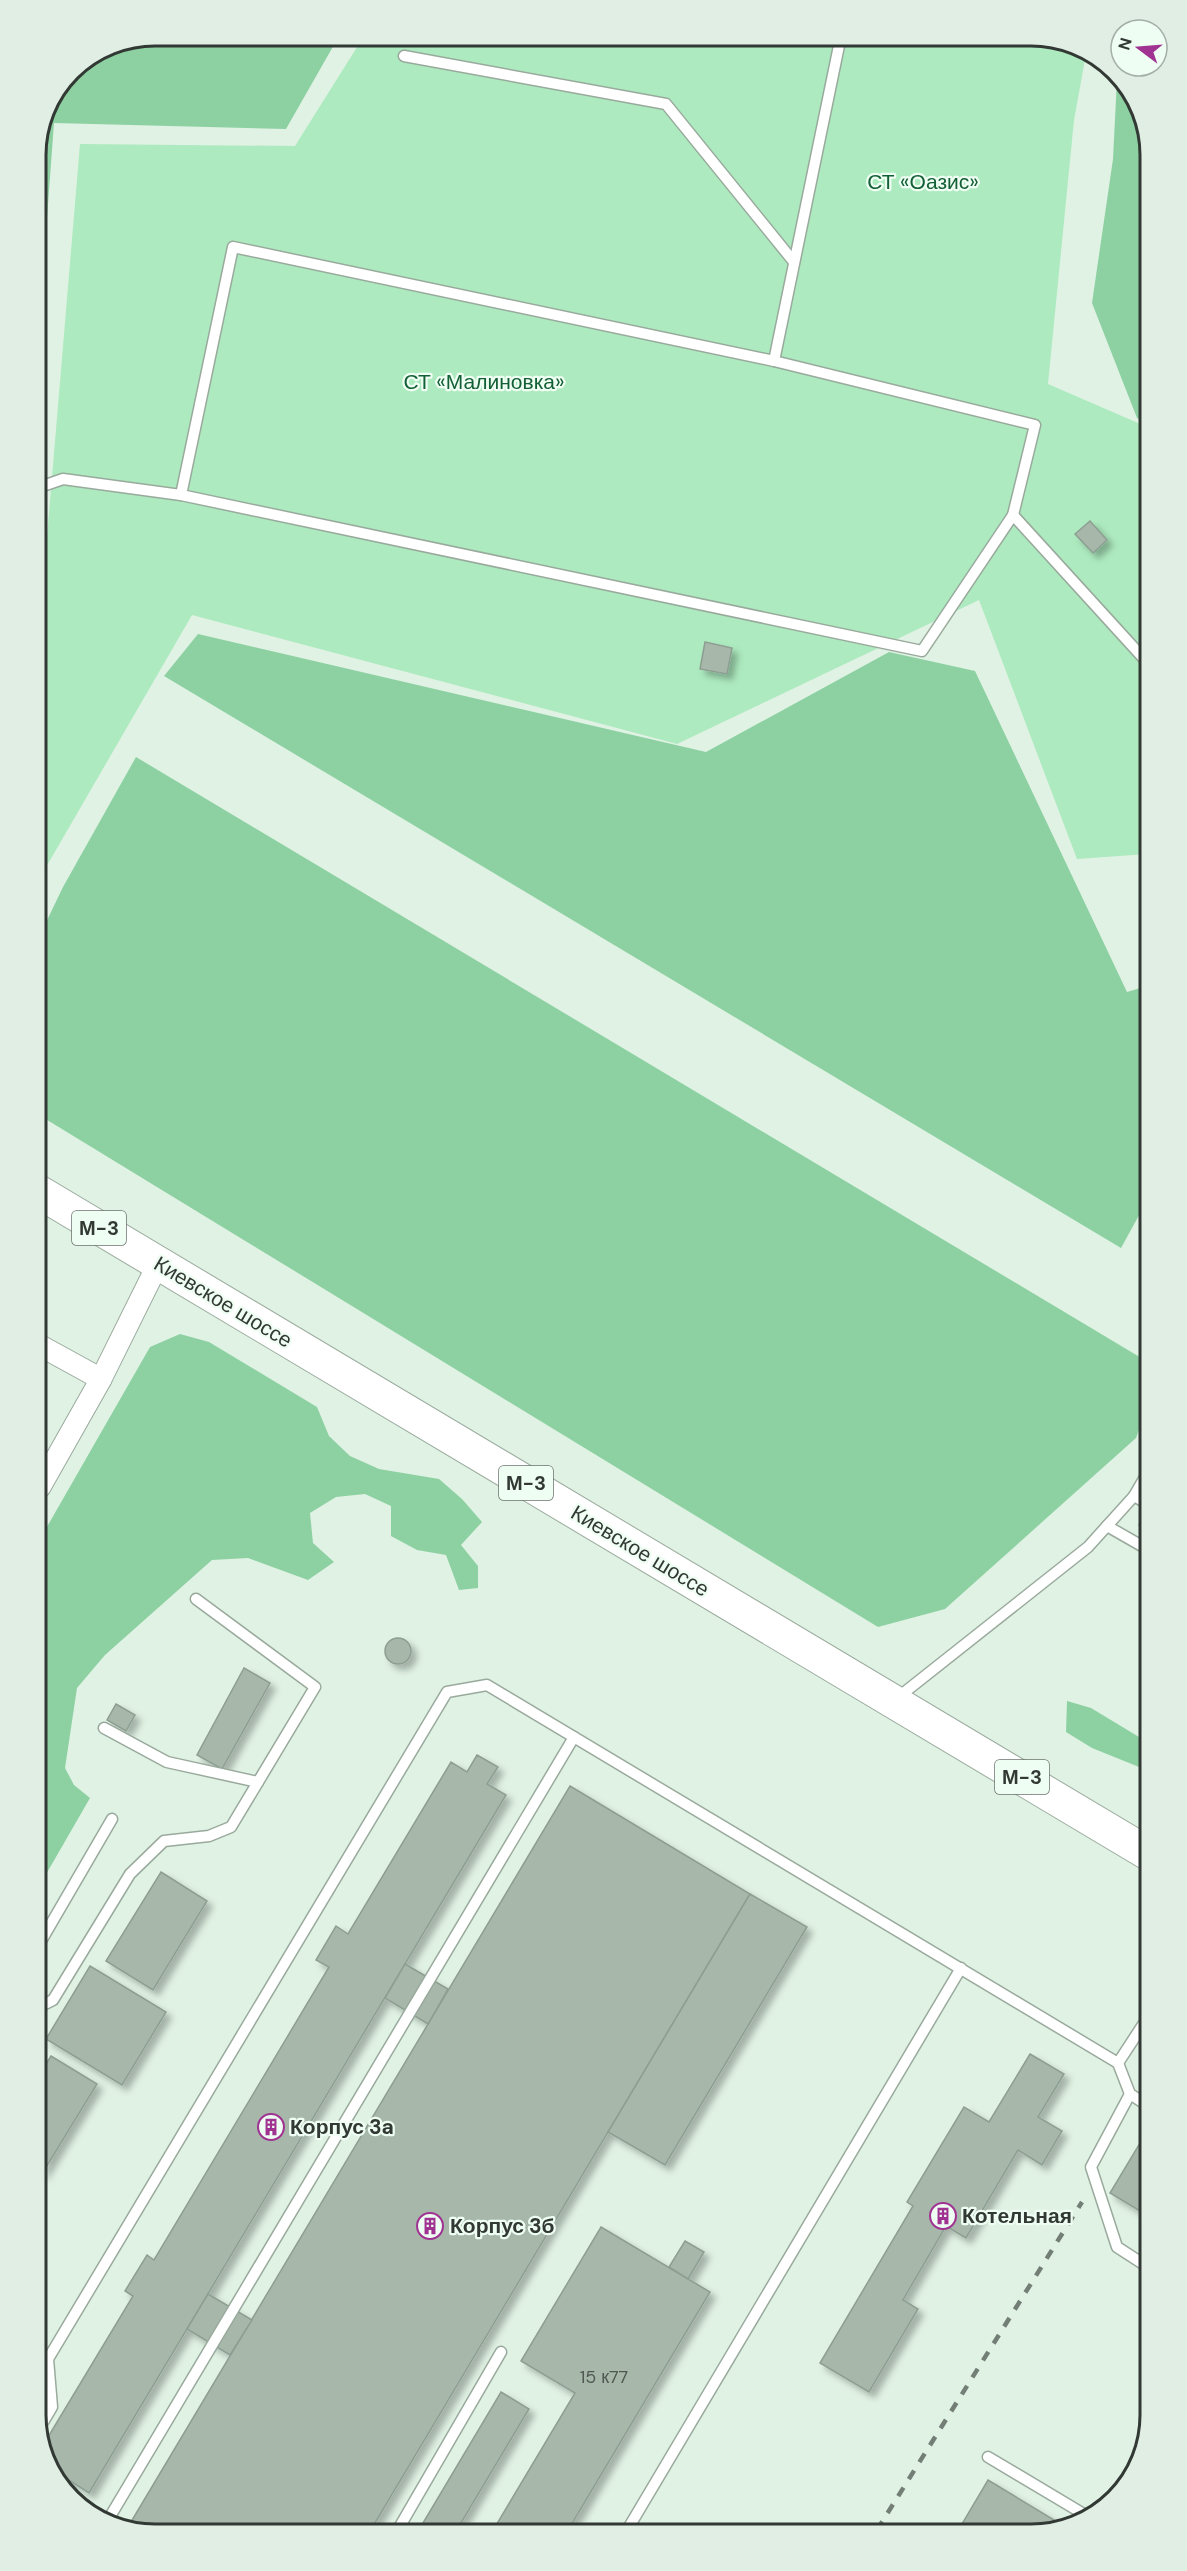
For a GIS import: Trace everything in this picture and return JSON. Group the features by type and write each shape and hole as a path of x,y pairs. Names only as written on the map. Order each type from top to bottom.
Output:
{"highway":[{"name":"Киевское шоссе","path":"47,1197 895,1700 1141,1849"}],"street":[{"path":"46,1476 101,1379 158,1264"},
{"path":"46,1349 101,1379"}],"lane":[{"path":"774,361 840,47"},
{"path":"404,56 666,105 794,262"},
{"path":"47,485 63,479 181,495 922,651 1013,515 1035,425 774,361 233,247 181,495"},
{"path":"1013,515 1141,656"},
{"path":"895,1700 1088,1547 1134,1496 1141,1484"},
{"path":"1134,1496 1141,1500"},
{"path":"1107,1526 1141,1545"},
{"path":"46,2003 53,2000 130,1874 164,1841 209,1836 231,1827 315,1687 196,1599"},
{"path":"46,2417 52,2407 48,2359 447,1692 487,1685 1118,2063 1130,2094 1141,2101"},
{"path":"104,1728 167,1762 258,1782"},
{"path":"111,2515 574,1737"},
{"path":"46,1932 112,1819"},
{"path":"631,2524 961,1968"},
{"path":"1118,2063 1141,2028"},
{"path":"1130,2094 1091,2167 1117,2247 1141,2263"},
{"path":"401,2524 501,2352"},
{"path":"988,2457 1081,2512"}],"green space":[{"path":"156,46 333,46 286,129 54,123 47,219 47,142 50,128 69,89 101,61 121,52"},
{"name":"СТ «Малиновка»","path":"358,46 1038,47 1066,52 1085,61 1074,120 1048,384 1141,424 1141,854 1077,859 979,600 677,744 192,615 47,866 47,539 80,144 295,146"},
{"path":"1117,88 1135,121 1140,142 1141,420 1137,418 1092,303 1113,159"},
{"path":"198,634 706,752 889,652 975,671 1127,992 1141,988 1141,1212 1121,1248 164,676"},
{"path":"136,757 1141,1358 1141,1425 1136,1438 945,1609 878,1627 47,1120 47,921 63,887"},
{"path":"180,1334 209,1342 317,1407 329,1436 350,1456 379,1469 439,1479 462,1499 482,1522 461,1545 478,1566 478,1588 459,1590 446,1555 417,1550 391,1536 391,1506 365,1494 336,1497 310,1513 313,1543 334,1562 308,1580 248,1558 212,1560 105,1655 77,1688 65,1768 74,1785 90,1798 46,1874 46,1528 150,1347"},
{"path":"1067,1701 1091,1708 1141,1738 1141,1768 1092,1748 1066,1732"}],"building":[{"path":"1090,521 1107,540 1093,553 1075,534"},
{"path":"705,642 732,648 727,674 700,669"},
{"path":"398,1638 408,1641 411,1651 408,1661 398,1664 388,1661 385,1651 388,1641"},
{"path":"244,1668 270,1683 222,1769 197,1755"},
{"path":"116,1704 135,1715 126,1731 107,1720"},
{"name":"Корпус 3a","path":"477,1755 498,1767 487,1784 506,1795 89,2493 65,2476 52,2450 49,2436 133,2296 125,2291 147,2255 154,2260 329,1967 316,1960 336,1926 348,1934 451,1762 467,1772"},
{"name":"Корпус 3б","path":"570,1786 750,1894 374,2524 149,2524 131,2521"},
{"path":"161,1872 207,1901 153,1990 106,1961"},
{"path":"750,1894 807,1927 665,2165 608,2132"},
{"path":"405,1964 448,1989 428,2024 385,1998"},
{"path":"90,1966 166,2012 122,2085 46,2039"},
{"name":"Котельная","path":"1030,2054 1064,2074 1038,2117 1062,2131 1042,2165 1018,2150 966,2238 946,2226 903,2300 918,2309 869,2392 820,2363 913,2206 907,2202 964,2107 989,2122"},
{"path":"51,2056 97,2084 46,2167 46,2064"},
{"path":"1140,2143 1141,2144 1141,2212 1110,2193"},
{"path":"601,2227 710,2292 572,2524 497,2524 575,2393 521,2361"},
{"path":"685,2241 704,2252 688,2279 669,2267"},
{"path":"208,2294 252,2320 230,2355 187,2329"},
{"path":"501,2392 529,2409 460,2524 422,2524"},
{"path":"988,2480 1057,2522 1045,2524 962,2524"}],"railway":[{"path":"881,2524 1082,2202"}],"place":[{"name":"Корпус 3a","path":"271,2127"},
{"name":"Котельная","path":"943,2216"},
{"name":"Корпус 3б","path":"430,2226"}],"park label":[{"name":"СТ «Оазис»","path":"923,182"}]}
